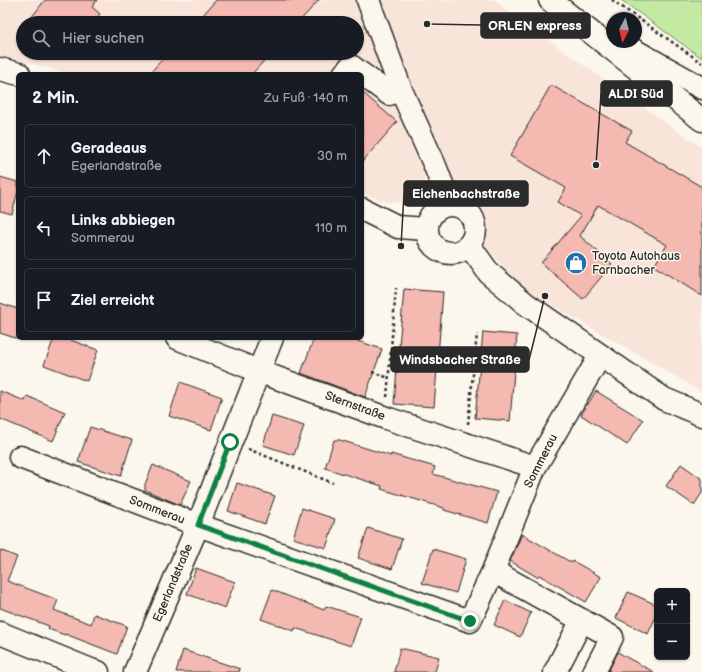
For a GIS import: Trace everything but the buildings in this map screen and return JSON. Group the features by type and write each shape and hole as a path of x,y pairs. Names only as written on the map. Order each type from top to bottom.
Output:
{"street":[{"path":"368,0 401,90 435,166 450,205"},
{"path":"556,5 606,34"},
{"path":"556,5 702,120"},
{"path":"630,48 702,88"},
{"path":"346,72 351,66 359,72"},
{"path":"0,69 16,73"},
{"path":"364,76 389,94 401,90"},
{"path":"450,205 458,206 466,210 474,223 475,231 469,245 454,253 446,253 438,250 432,244 428,238 426,230 427,222 431,215 443,206 450,205"},
{"path":"364,210 398,227 426,230"},
{"path":"469,245 489,273 526,304 664,399 702,416"},
{"name":"Sternstraße","path":"182,340 258,371 386,418 535,467"},
{"name":"Egerlandstraße","path":"134,672 198,525 271,340"},
{"name":"Sommerau","path":"20,457 198,525 470,621 493,571 535,467 600,356"},
{"path":"493,571 612,637 594,672"},
{"path":"555,672 582,620"},
{"path":"0,633 98,672"}],"path":[{"path":"612,0 702,63"},
{"path":"386,418 396,288"},
{"path":"466,444 477,334"},
{"path":"372,372 389,378"},
{"path":"230,442 333,483"}],"shaded area":[{"path":"0,0 495,0 507,11 702,148 702,392 519,286 425,174 424,186 417,196 403,202 388,202 364,194 364,72 62,72 18,60 364,60 364,16 16,16 16,59 0,55"}],"green space":[{"path":"621,0 702,0 702,58 642,15 642,12 638,12"}],"place":[{"name":"ORLEN express","path":"427,24"},
{"name":"ALDI Süd","path":"596,165"},
{"name":"Eichenbachstraße","path":"401,246"},
{"name":"Toyota Autohaus Farnbacher","path":"576,263"},
{"name":"Windsbacher Straße","path":"545,296"}],"route":[{"path":"230,442 198,525 470,621"}]}
